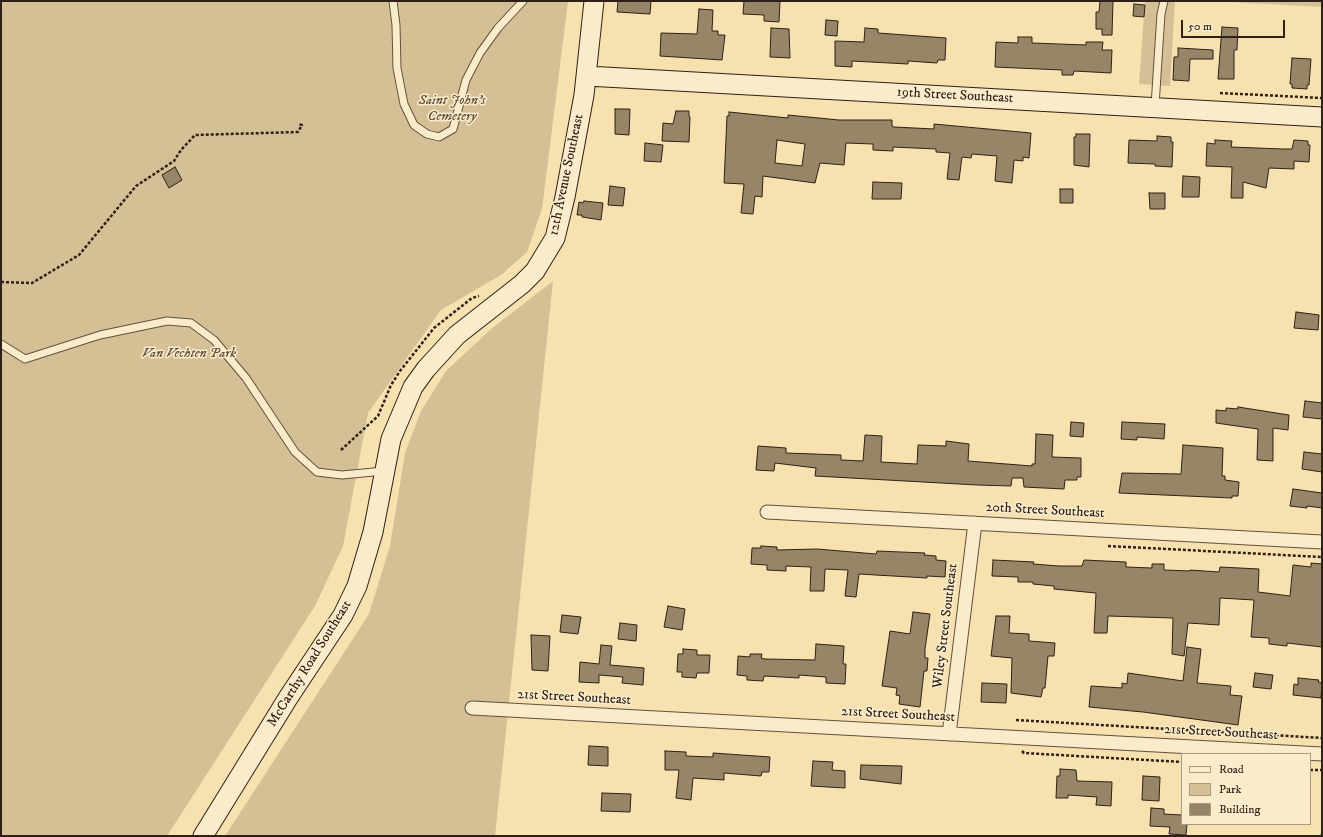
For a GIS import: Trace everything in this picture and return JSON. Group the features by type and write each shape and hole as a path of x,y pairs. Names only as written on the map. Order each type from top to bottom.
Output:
{"street":[{"name":"12th Avenue Southeast","path":"413,387 441,351 476,320 522,284 535,271 555,238 560,221 587,76 594,1"},
{"name":"19th Street Southeast","path":"587,76 1155,106 1322,117"},
{"name":"McCarthy Road Southeast","path":"203,836 288,698 343,615 357,586 373,532 384,471 392,440 413,387"},
{"name":"20th Street Southeast","path":"767,512 1322,542"},
{"name":"Wiley Street Southeast","path":"949,734 975,523"},
{"name":"21st Street Southeast","path":"472,708 1303,753"},
{"name":"21st Street Southeast","path":"1311,753 1322,754"}],"lane":[{"path":"393,1 396,25 398,68 404,104 414,125 427,134 439,137 453,129 466,80 480,53 498,28 523,1"},
{"path":"1155,106 1161,14 1164,1"},
{"path":"1,344 25,359 108,334 167,321 191,323 214,340 242,373 295,452 317,472 342,475 384,471"}],"path":[{"path":"1,282 32,283 79,255 136,186 174,161 181,150 195,135 298,132 302,125 298,124"},
{"path":"340,450 378,416 391,385 400,371 434,328 472,298 483,295"},
{"path":"1108,546 1322,557"},
{"path":"1016,720 1322,738"},
{"path":"1020,749 1024,753 1181,762"},
{"path":"1311,770 1322,770"}],"green space":[{"name":"Van Vechten Park","path":"1,1 568,1 542,209 527,252 501,275 441,310 368,413 343,546 315,606 167,836 1,836"},
{"path":"1145,1 1175,1 1170,86 1139,84"},
{"path":"1211,1 1322,1 1322,7"},
{"path":"553,281 495,836 225,836 369,614 390,546 405,453 421,411 446,371 491,329"}],"building":[{"path":"618,1 651,1 650,14 617,12"},
{"path":"744,1 780,1 779,22 764,21 764,15 743,14"},
{"path":"1100,1 1113,1 1112,35 1102,35 1102,29 1096,29 1096,12 1099,12"},
{"path":"1134,4 1145,5 1144,17 1133,16"},
{"path":"699,9 713,10 712,31 718,31 718,35 725,35 722,60 660,56 661,33 697,34"},
{"path":"826,20 838,21 837,36 825,35"},
{"path":"1222,27 1238,28 1237,50 1234,50 1234,79 1218,79"},
{"path":"771,28 789,29 790,58 770,57"},
{"path":"865,28 878,29 878,33 946,38 945,60 938,60 937,63 908,61 908,64 852,61 852,67 835,66 835,41 864,42"},
{"path":"1018,37 1032,37 1032,43 1086,45 1086,42 1103,42 1102,50 1112,50 1111,73 1074,71 1073,75 1062,75 1062,70 995,67 996,42 1018,43"},
{"path":"1178,48 1213,50 1213,59 1190,59 1189,81 1173,80 1174,57 1178,57"},
{"path":"1292,58 1311,59 1309,85 1307,85 1307,89 1292,88 1292,84 1290,84"},
{"path":"615,109 630,109 629,135 615,134"},
{"path":"676,111 689,111 689,142 662,141 663,123 673,124"},
{"path":"729,112 788,118 788,115 839,120 892,120 892,126 894,127 934,129 934,124 1031,133 1029,158 1023,157 1023,161 1014,160 1012,183 995,181 997,156 972,154 971,158 962,157 959,180 947,179 950,153 936,152 936,149 893,147 893,151 873,150 873,144 846,143 844,165 820,163 815,183 763,176 762,197 755,196 753,214 741,213 744,184 724,183 727,116 729,116","holes":["777,140 805,144 802,166 775,163"]},
{"path":"1076,134 1090,134 1089,167 1074,165 1074,137 1076,137"},
{"path":"1157,136 1171,137 1171,142 1173,142 1172,167 1155,166 1155,164 1128,163 1129,140 1157,141"},
{"path":"1215,140 1232,141 1231,147 1283,149 1292,149 1294,140 1308,141 1308,145 1310,145 1309,162 1294,161 1294,169 1269,168 1266,188 1243,182 1243,198 1231,198 1232,167 1206,166 1207,143 1215,144"},
{"path":"645,143 663,145 661,162 644,161"},
{"path":"175,167 182,180 169,188 162,175"},
{"path":"1183,176 1200,177 1199,197 1182,197"},
{"path":"873,182 902,183 901,199 872,199"},
{"path":"610,186 625,188 623,206 608,205"},
{"path":"1060,189 1073,189 1073,203 1060,203"},
{"path":"1149,193 1165,193 1165,209 1150,209"},
{"path":"584,201 603,203 601,220 577,215 579,202 583,203"},
{"path":"1296,312 1319,315 1318,330 1294,328"},
{"path":"1305,401 1322,403 1322,419 1303,417"},
{"path":"1238,407 1289,415 1288,430 1273,428 1273,461 1257,460 1258,429 1216,423 1216,410 1226,411 1226,408 1238,409"},
{"path":"1071,422 1084,423 1083,437 1070,436"},
{"path":"1122,422 1165,424 1164,439 1137,437 1137,440 1121,439"},
{"path":"1036,434 1053,435 1052,457 1081,458 1081,477 1077,477 1077,480 1065,480 1064,489 1024,487 1023,478 1012,478 1011,486 977,485 815,476 816,468 775,463 774,471 756,470 758,446 786,448 786,453 841,455 841,460 863,461 865,435 882,436 881,462 917,464 918,445 946,446 946,441 969,444 968,461 1032,466 1032,464 1035,464"},
{"path":"1183,445 1223,448 1222,476 1225,476 1225,480 1239,482 1238,496 1232,496 1232,498 1119,493 1122,473 1181,474"},
{"path":"1304,452 1322,454 1322,472 1302,469"},
{"path":"1293,489 1322,493 1322,508 1290,506"},
{"path":"761,546 777,547 777,550 817,549 876,554 877,551 925,553 924,555 936,556 936,560 946,561 945,577 927,576 927,578 859,574 856,597 845,596 848,570 825,569 824,591 810,591 811,567 786,566 786,571 767,570 767,565 751,564 752,548 761,548"},
{"path":"993,560 1034,562 1033,564 1059,566 1082,566 1084,560 1126,562 1126,567 1152,568 1152,564 1164,564 1164,570 1219,572 1220,567 1259,569 1258,592 1290,596 1293,565 1311,567 1311,563 1322,564 1322,647 1287,643 1287,646 1269,644 1269,638 1251,637 1254,600 1220,598 1219,625 1188,623 1184,656 1172,654 1173,618 1108,616 1107,633 1094,633 1096,593 1054,589 1054,586 1033,584 1033,582 1018,582 1018,577 992,576"},
{"path":"668,606 685,609 682,630 664,627"},
{"path":"913,612 930,614 925,649 925,658 928,658 927,671 924,671 920,707 899,704 900,696 896,695 897,688 882,686 890,631 910,634"},
{"path":"562,615 581,617 578,634 560,632"},
{"path":"996,616 1010,616 1009,633 1029,634 1029,641 1055,643 1054,656 1048,656 1045,688 1043,688 1041,697 1011,693 1012,658 991,656"},
{"path":"620,623 637,625 636,641 618,639"},
{"path":"531,635 550,636 548,671 532,670"},
{"path":"816,644 844,646 843,664 846,664 845,684 826,683 826,677 799,675 799,678 764,676 763,681 747,680 747,676 737,675 738,656 750,657 750,654 762,654 761,658 765,659 815,660"},
{"path":"601,645 612,646 610,665 644,668 643,685 622,683 623,677 599,675 599,683 579,682 580,662 599,664"},
{"path":"1187,647 1201,649 1197,683 1231,686 1230,695 1242,696 1238,725 1143,712 1089,707 1091,686 1122,688 1122,683 1127,684 1128,673 1183,681"},
{"path":"683,649 697,650 697,655 710,655 709,673 697,673 696,678 682,677 682,672 677,672 678,654 683,654"},
{"path":"1255,673 1273,675 1271,689 1253,687"},
{"path":"1298,678 1319,680 1318,682 1322,683 1321,698 1293,695 1294,684 1298,685"},
{"path":"982,683 1007,684 1006,703 981,702"},
{"path":"589,746 608,747 608,766 588,765"},
{"path":"665,751 686,752 686,756 713,757 713,753 770,757 769,772 762,772 761,776 724,773 724,780 693,778 691,800 676,798 679,770 665,770"},
{"path":"813,761 833,762 832,770 845,771 845,788 811,786"},
{"path":"861,765 902,766 901,784 860,779"},
{"path":"1060,769 1076,770 1077,781 1112,782 1111,806 1096,805 1097,797 1068,795 1068,798 1056,798 1057,776 1060,776"},
{"path":"1143,776 1160,777 1159,801 1142,800"},
{"path":"602,793 631,794 630,812 601,811"},
{"path":"1151,808 1164,809 1164,814 1181,815 1181,825 1187,825 1186,835 1169,834 1170,827 1150,826"}],"park label":[{"name":"Saint John's Cemetery","path":"452,110"}]}
